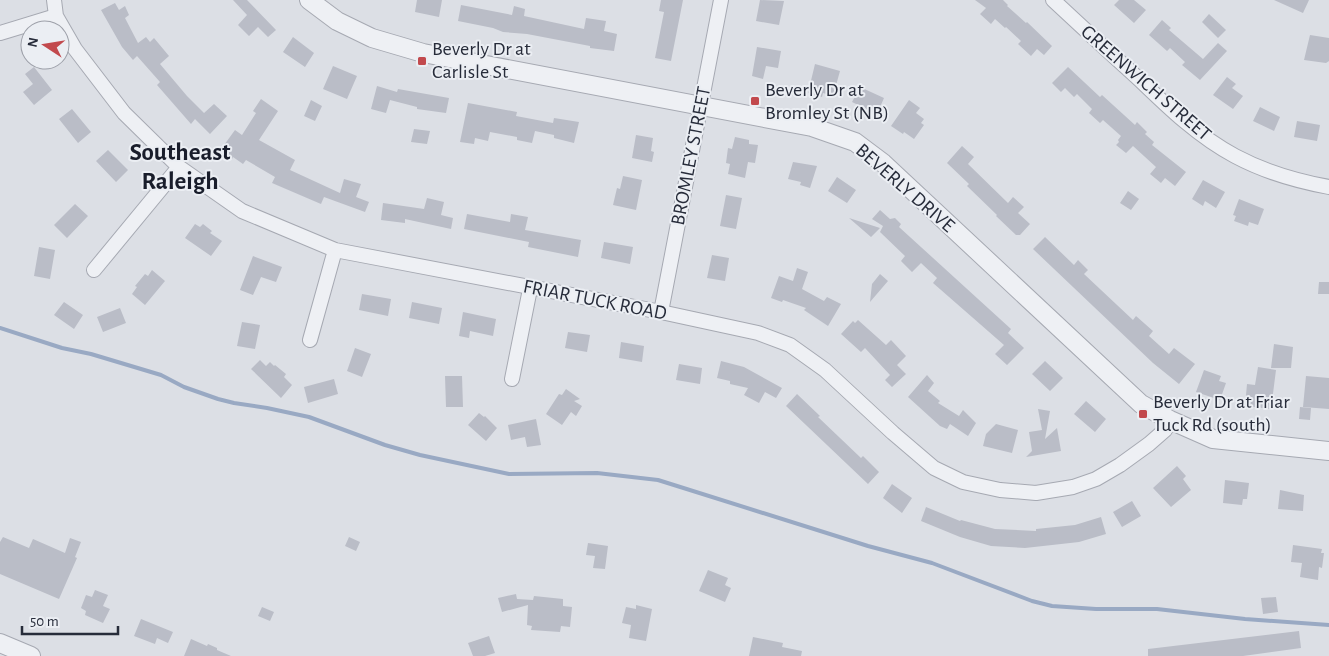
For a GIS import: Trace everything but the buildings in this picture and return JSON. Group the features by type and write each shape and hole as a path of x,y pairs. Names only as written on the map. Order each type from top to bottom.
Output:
{"street":[{"name":"FRIAR TUCK ROAD","path":"54,0 56,16 75,49 124,113 179,167 242,210 335,250 661,312 758,333 790,345 825,370 934,468 963,482 1000,490 1036,493 1073,488 1096,479 1120,465 1149,444 1164,430 1170,420"},
{"name":"BEVERLY DRIVE","path":"309,0 337,22 372,38 423,53 812,127 855,142 883,163 1141,404 1170,420 1213,439 1329,451"},
{"name":"BROMLEY STREET","path":"661,312 721,0"},
{"name":"GREENWICH STREET","path":"1053,0 1161,100 1213,143 1234,155 1279,175 1329,187"},
{"path":"0,33 56,16"},
{"path":"94,270 179,167"},
{"path":"310,340 335,250"},
{"path":"512,379 530,288"},
{"path":"0,643 31,656"}],"waterway":[{"path":"0,328 62,348 91,354 161,375 184,387 218,399 309,417 385,445 420,455 509,474 597,473 658,480 868,546 932,563 1032,601 1052,606 1096,609 1157,609 1245,619 1329,625"}],"place":[{"name":"Beverly Dr at Carlisle St","path":"422,61"},
{"name":"Beverly Dr at Bromley St (NB)","path":"755,101"},
{"name":"Beverly Dr at Friar Tuck Rd (south)","path":"1143,414"}],"district":[{"name":"Southeast Raleigh","path":"180,166"}]}
